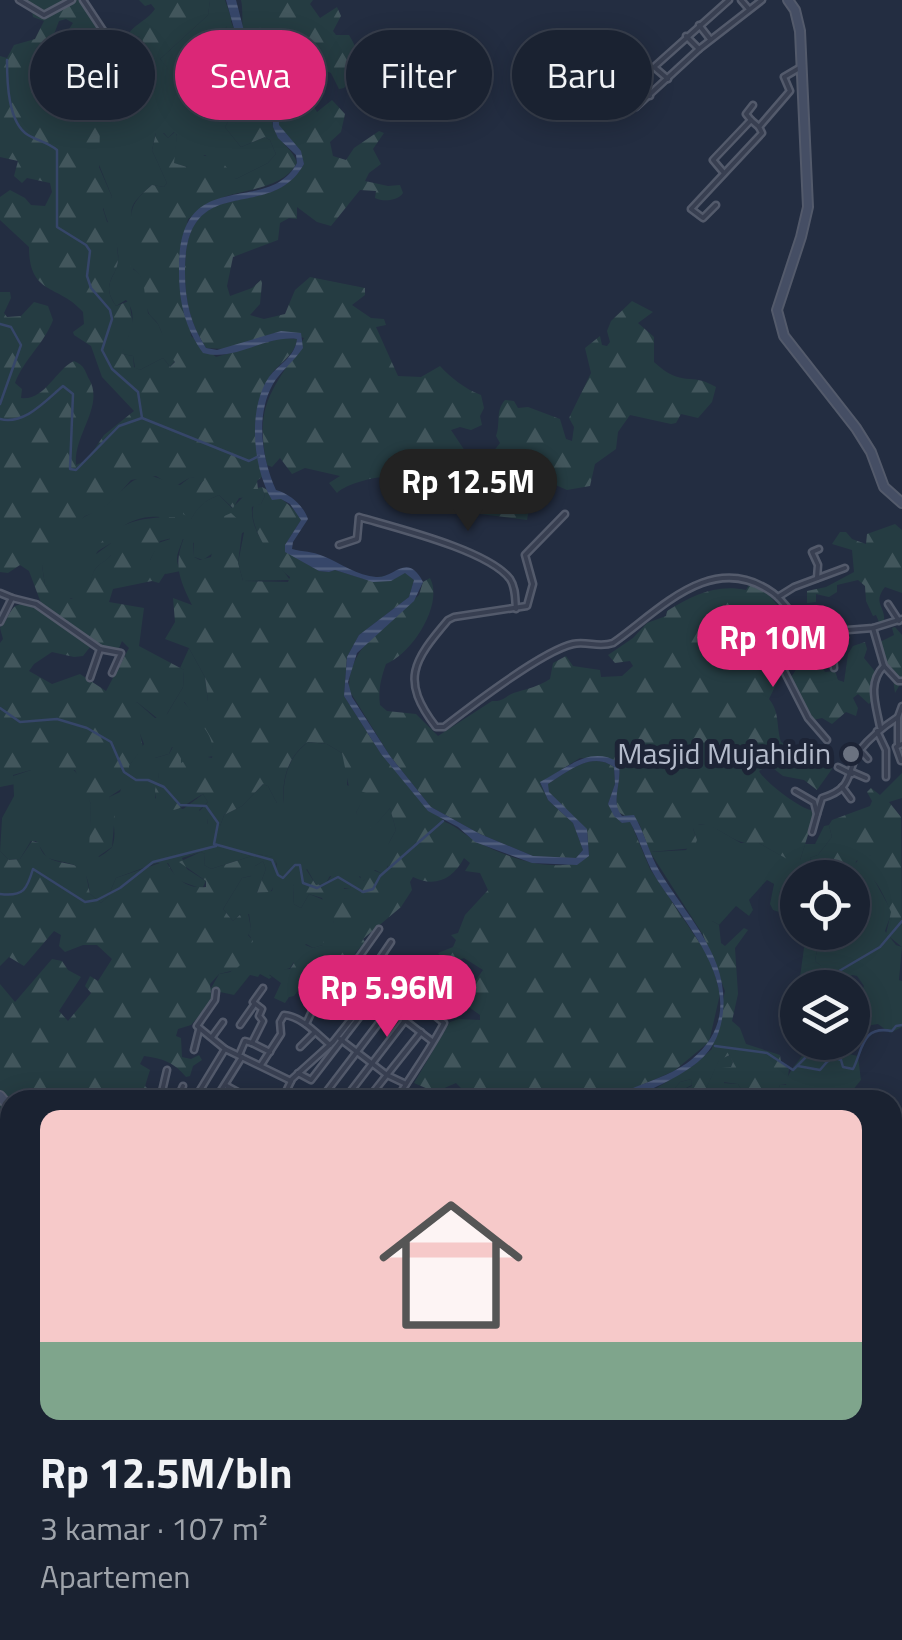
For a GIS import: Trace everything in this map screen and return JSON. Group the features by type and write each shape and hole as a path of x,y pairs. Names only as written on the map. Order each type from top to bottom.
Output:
{"main road":[{"path":"788,0 798,20 808,207 802,237 779,297 778,322 784,336 864,440 884,487 902,503"}],"street":[{"path":"19,0 47,15 72,0"},
{"path":"84,0 103,30"},
{"path":"668,79 654,66 728,0"},
{"path":"741,0 748,8"},
{"path":"652,94 698,49 762,0"},
{"path":"699,25 710,39"},
{"path":"686,36 698,49"},
{"path":"759,127 790,91 784,78 801,67"},
{"path":"716,205 702,218 691,209 762,133 746,114 753,104"},
{"path":"724,173 712,161 751,120"},
{"path":"565,514 526,555 533,580 527,606 464,613 448,620 416,660 412,678 433,726 441,728 550,654 574,644 613,643 679,592 711,579 758,584 778,597 808,632"},
{"path":"339,546 358,538 360,517 461,549 508,576 514,586 516,609"},
{"path":"817,578 818,565 812,552 819,549"},
{"path":"778,597 845,568"},
{"path":"0,593 36,604 100,649 121,654 112,672"},
{"path":"0,622 3,608 12,598"},
{"path":"808,632 873,628 901,620 888,604"},
{"path":"873,628 884,666 898,681 902,680"},
{"path":"831,631 834,668"},
{"path":"808,632 782,667 808,718 828,740"},
{"path":"90,678 100,649"},
{"path":"822,651 833,649"},
{"path":"884,666 878,671 872,694 886,750 886,778"},
{"path":"901,762 898,717 902,706"},
{"path":"812,832 822,798 842,788 859,752 879,729 898,717"},
{"path":"845,753 852,748 868,759"},
{"path":"838,767 866,778"},
{"path":"842,788 851,799"},
{"path":"795,791 814,802 817,814"},
{"path":"318,1007 329,1014 357,960 379,929"},
{"path":"372,970 392,942"},
{"path":"357,960 388,977 443,1021 444,1026 432,1040 424,1062 402,1090"},
{"path":"298,1073 311,1081 361,1007 366,1009 401,962"},
{"path":"306,1024 318,1007 317,990 323,966"},
{"path":"240,1025 263,988"},
{"path":"216,992 214,1002 196,1022 200,1028 225,1049 291,1081"},
{"path":"374,997 432,1040"},
{"path":"252,1043 262,1022 262,1010 254,1005"},
{"path":"328,1090 391,1007"},
{"path":"261,1065 282,1034 281,1017 294,1016 330,1045"},
{"path":"353,1090 406,1020"},
{"path":"212,1037 223,1022"},
{"path":"194,1050 200,1028"},
{"path":"300,1048 314,1032"},
{"path":"375,1090 421,1032"},
{"path":"340,1039 387,1075 406,1084"},
{"path":"287,1090 298,1073 340,1039"},
{"path":"222,1090 246,1041 270,1052"},
{"path":"200,1090 225,1049"},
{"path":"163,1090 166,1070"},
{"path":"225,1085 234,1090"},
{"path":"181,1090 183,1086"}],"green space":[{"path":"23,0 81,0 101,30 68,30 73,23 66,19 59,21 56,30 40,30 44,21 33,17 31,5"},
{"path":"139,0 210,0 208,15 192,30 175,30 175,45 160,59 175,77 172,84 155,72 155,30 131,30 155,9 151,4 145,6"},
{"path":"210,0 225,0 232,20 224,30 192,30 208,15"},
{"path":"241,0 313,0 310,4 320,18 337,7 341,16 333,31 346,35 346,85 339,89 326,71 326,30 242,30"},
{"path":"30,40 30,120 97,120 100,126 99,167 112,197 103,209 107,222 116,225 118,255 109,291 116,306 129,301 133,324 122,354 133,356 134,367 140,370 163,358 170,367 175,362 149,313 143,282 131,267 129,255 137,243 131,217 134,204 152,185 164,187 167,183 152,150 156,133 160,130 168,138 175,132 174,163 187,167 191,156 214,157 236,179 268,163 276,154 265,137 241,147 225,127 229,120 272,120 297,163 281,179 216,200 188,219 179,261 191,336 216,357 282,338 297,339 293,351 269,378 261,402 263,476 257,481 258,489 239,498 233,508 219,495 214,497 202,504 191,519 183,514 204,480 202,477 189,478 174,487 156,476 131,480 101,510 85,516 67,533 42,566 45,585 71,599 85,590 95,570 111,555 111,543 93,554 108,535 138,521 175,517 176,537 160,541 150,560 150,569 166,572 159,583 113,589 109,602 144,608 139,646 184,670 183,687 162,722 137,702 134,706 143,747 129,766 129,784 109,797 115,813 112,847 96,858 89,850 91,804 75,770 31,770 13,775 15,784 0,787 0,628 17,605 38,608 41,603 29,571 20,565 8,573 0,572 0,292 10,292 4,313 7,317 21,316 34,302 48,306 53,320 15,383 22,389 21,398 37,395 74,361 89,379 93,400 76,465 87,460 104,435 134,411 102,377 91,346 74,335 84,324 83,312 40,282 30,263 29,247 0,220 0,197 10,190 31,205 45,206 52,192 50,183 27,178 22,183 14,176 18,161 0,157 0,56 7,58 14,45","holes":["122,641 129,648 106,691 80,674 52,684 29,671 52,652 83,656 94,642 110,651 119,648"]},
{"path":"175,45 175,120 229,120 225,127 241,147 265,137 276,154 268,163 236,179 205,155 187,167 173,163 177,135 174,132 168,138 164,133 156,133 152,150 167,183 164,187 152,185 132,209 137,234 133,269 144,283 148,313 158,324 175,361 170,367 163,358 140,370 135,368 133,356 122,354 132,320 130,307 126,300 116,306 109,292 118,253 103,206 112,197 97,160 98,120 155,120 155,66 170,72 160,59"},
{"path":"332,100 345,114 341,132 330,142 333,156 346,160 354,148 379,131 384,133 373,149 381,164 365,181 400,185 403,193 382,200 375,198 376,191 360,190 331,226 317,222 297,207 297,219 280,223 278,240 233,257 227,286 230,296 261,280 260,304 250,315 264,319 285,314 295,290 310,277 365,288 365,295 352,305 371,318 384,319 386,325 376,327 398,376 421,377 440,366 481,395 482,425 471,430 451,430 465,451 489,470 498,465 493,452 500,443 496,436 505,400 514,401 518,408 528,407 560,419 566,439 572,441 574,427 569,418 591,373 585,348 600,336 602,345 607,346 611,321 632,301 653,312 638,323 654,337 654,362 672,375 716,387 712,402 698,418 681,414 671,424 630,415 618,432 616,449 595,464 590,486 567,490 551,483 544,500 530,505 527,520 448,510 435,505 404,476 369,479 337,493 329,483 340,476 305,468 292,474 280,458 272,467 267,465 263,443 265,410 276,383 304,338 281,331 225,349 206,348 193,322 185,273 188,240 198,220 213,208 270,192 289,182 304,164 278,120 326,120 326,105"},
{"path":"149,475 180,485 189,478 202,476 205,480 200,484 191,519 202,504 214,497 219,495 232,508 251,489 262,487 265,496 261,504 252,507 255,527 290,580 243,581 238,563 244,532 203,560 194,557 194,543 183,539 177,559 181,571 166,574 150,570 158,543 170,539 159,517 149,517 123,526 102,546 96,554 111,543 111,555 95,570 82,595 65,599 45,585 42,566 66,533 130,483"},
{"path":"262,487 289,505 301,520 285,551 319,571 335,570 364,579 406,573 414,580 409,597 359,635 347,657 344,696 381,754 445,822 479,843 519,859 549,865 577,862 589,856 587,830 548,792 548,784 589,762 614,767 615,784 608,804 622,823 630,821 650,869 711,960 720,994 709,1042 674,1071 630,1090 463,1090 456,1083 430,1090 414,1083 450,1022 480,1020 480,1015 466,1005 471,987 483,970 464,958 442,966 444,960 438,953 453,947 456,940 451,935 458,933 465,915 488,890 480,873 465,871 470,863 464,858 443,880 429,882 413,877 412,890 401,907 363,939 365,942 355,953 334,998 329,991 332,965 322,961 319,974 306,980 285,1003 274,998 281,983 269,974 271,970 290,969 293,954 303,944 313,948 323,945 324,931 334,922 324,913 322,898 309,894 301,908 294,904 293,886 304,866 316,885 326,883 334,873 343,880 344,889 350,888 358,876 364,881 367,868 383,874 387,871 382,856 396,830 390,808 372,829 356,813 366,793 349,787 342,753 327,744 308,742 287,769 284,804 277,803 263,784 242,806 224,815 220,826 213,829 207,825 208,819 198,819 196,815 208,802 203,794 176,809 157,807 155,790 159,775 152,759 169,754 174,745 181,748 181,763 194,754 212,758 213,749 209,735 184,701 208,701 205,677 189,648 165,639 175,622 173,598 192,605 179,568 183,542 187,531 193,538 194,557 211,557 220,518 231,513 243,524 238,563 243,581 288,582 290,577 269,554 254,522 254,505 261,504 265,496"},
{"path":"895,524 902,530 902,593 885,587 881,592 884,621 873,616 865,586 858,580 837,585 837,592 829,597 816,594 816,602 807,603 807,591 826,587 854,572 852,550 832,544 840,532 866,544 867,534"},
{"path":"430,578 433,589 429,614 406,650 386,664 379,700 387,711 416,714 438,736 492,701 550,679 553,663 566,656 573,666 600,670 601,677 622,676 633,666 630,661 615,663 608,655 647,623 666,616 667,611 696,596 725,588 746,590 749,585 766,592 788,617 785,623 767,632 754,648 781,674 769,699 781,742 808,758 832,756 832,769 817,790 804,780 783,776 769,765 759,771 782,794 811,810 814,816 800,860 789,860 759,843 743,842 699,824 693,829 697,840 694,848 650,852 639,823 618,812 618,762 580,758 540,783 548,800 573,823 583,850 576,858 533,856 480,834 431,807 390,756 349,690 350,674 363,648 419,595 423,582"},
{"path":"895,627 902,635 902,681 895,693 892,672 880,659 877,648 878,643 894,635"},
{"path":"805,640 825,672 835,671 838,680 844,682 848,654 853,646 865,642 864,658 877,674 875,696 869,704 858,694 853,698 858,708 856,716 846,712 832,724 822,718 813,720 790,679 806,654"},
{"path":"189,648 205,677 208,701 184,702 211,734 214,756 197,755 181,763 181,751 172,747 169,754 155,758 159,775 155,798 183,809 203,794 208,802 199,810 208,819 207,824 220,826 224,815 242,806 263,784 277,803 284,803 285,777 296,754 308,742 327,744 342,753 348,768 347,785 367,793 356,813 375,825 390,808 396,830 389,843 387,871 383,874 375,870 362,882 360,876 350,888 343,888 343,882 330,876 326,883 316,885 307,869 293,886 294,904 301,908 309,894 324,900 334,922 323,945 313,948 306,944 290,968 269,975 269,979 260,974 250,975 234,995 210,990 219,974 239,965 251,929 249,914 241,914 233,921 223,909 242,878 251,876 255,866 263,861 266,869 257,893 272,891 277,864 273,857 258,854 211,869 204,865 205,854 201,852 182,858 187,869 206,881 202,889 177,880 168,863 157,863 116,878 101,903 90,894 82,870 47,858 36,841 31,841 20,859 9,860 0,851 2,818 14,796 13,776 31,770 73,769 91,804 90,844 99,857 111,848 114,829 109,797 120,792 129,766 144,744 133,706 137,702 155,718 167,714 183,687 184,670 180,668"},
{"path":"902,773 902,798 889,802 901,817 902,947 886,934 891,912 871,877 871,855 858,860 810,858 818,855 832,837 832,820 870,806 872,801 867,792 871,788 880,795"},
{"path":"696,824 710,825 741,843 759,843 784,857 800,860 780,860 780,912 770,904 774,884 767,880 749,900 753,910 749,916 736,906 719,925 712,921 703,935 650,852 686,850 696,837"},
{"path":"829,825 832,837 818,855 800,860 805,844 815,844 824,826"},
{"path":"32,841 39,843 41,851 51,859 85,870 90,894 101,903 116,878 166,861 182,881 206,887 206,881 179,862 201,852 205,854 204,865 211,869 258,854 274,857 276,875 270,892 257,893 266,869 263,861 255,866 254,875 242,878 223,909 233,921 248,913 248,935 253,941 235,970 219,974 210,984 212,1001 191,1025 178,1029 182,1057 191,1059 199,1055 202,1060 193,1066 190,1076 168,1062 144,1056 140,1064 150,1070 145,1086 149,1090 0,1090 0,984 15,1002 52,959 62,961 68,970 81,977 59,1011 68,1021 91,993 85,986 90,976 98,981 112,959 97,945 65,952 59,946 61,935 54,931 24,966 9,957 0,966 0,851 9,860 20,859"},
{"path":"871,855 871,874 892,912 885,931 902,947 902,1027 890,1033 878,1024 870,1025 870,970 821,970 815,961 817,950 870,950 870,860 858,860"},
{"path":"712,921 719,925 721,943 725,946 744,928 748,930 735,948 738,994 732,1021 740,1028 746,1044 780,1055 789,1069 787,1084 778,1090 742,1090 738,1084 723,1082 719,1073 722,1068 731,1067 730,1055 719,1060 706,1090 682,1090 692,1086 691,1079 674,1089 655,1089 712,1049 725,991 703,935 705,922"},
{"path":"804,950 817,950 815,961 821,970 801,970"},
{"path":"731,1055 733,1062 724,1083 738,1084 742,1090 705,1090 719,1059"},
{"path":"799,1060 858,1060 861,1080 853,1090 778,1090 780,1085 786,1085"},
{"path":"691,1079 692,1085 682,1090 645,1090 674,1089"}],"water":[{"path":"226,0 236,0 244,30 234,30"},
{"path":"273,120 279,120 301,151 304,164 289,182 271,192 213,208 198,220 188,240 185,273 193,322 206,348 217,350 281,331 301,333 303,348 267,396 262,437 267,465 276,490 295,501 308,519 292,549 319,554 369,576 383,577 411,568 423,582 414,601 357,653 348,682 352,697 390,756 431,807 480,834 533,856 576,858 583,850 573,823 548,800 540,782 587,757 607,757 618,762 618,810 622,816 634,815 660,872 707,943 724,1002 718,1033 706,1054 679,1075 648,1090 628,1090 691,1060 711,1038 719,1015 719,991 700,944 656,878 630,822 622,823 608,804 615,784 614,767 589,762 548,784 549,792 587,829 589,856 577,865 532,863 475,842 458,827 428,811 381,754 344,696 347,657 359,635 409,597 414,580 405,573 391,581 373,582 335,570 319,571 285,552 285,545 301,520 290,504 272,500 260,472 255,422 262,390 290,356 297,339 215,355 203,353 187,324 179,272 182,237 192,216 208,203 266,188 283,179 297,163 296,155 278,138"}],"waterway":[{"path":"7,60 10,101 16,121 28,135 57,150 57,227 90,251 87,276 112,319 102,350 112,369 138,392 142,418"},
{"path":"0,324 11,327 21,345 0,404"},
{"path":"0,419 26,415 63,386 73,394 70,469 76,470 119,426 142,418 249,461 259,456"},
{"path":"0,708 20,722 57,719 87,728 111,742 124,772 136,780 164,787 180,805 206,806 218,823 214,844 272,860 283,878 295,865 300,865 303,883 317,888 338,877 363,892 373,889 380,876 443,821"},
{"path":"0,894 23,890 33,869 85,902 97,900 153,862 216,846"},
{"path":"841,970 880,947 902,921"},
{"path":"798,1066 820,1070 834,1058 841,1060 843,1067 853,1069 869,1035 902,1025"},
{"path":"715,1046 767,1053 793,1070 803,1060"}],"place":[{"name":"Masjid Mujahidin","path":"851,754"}]}
